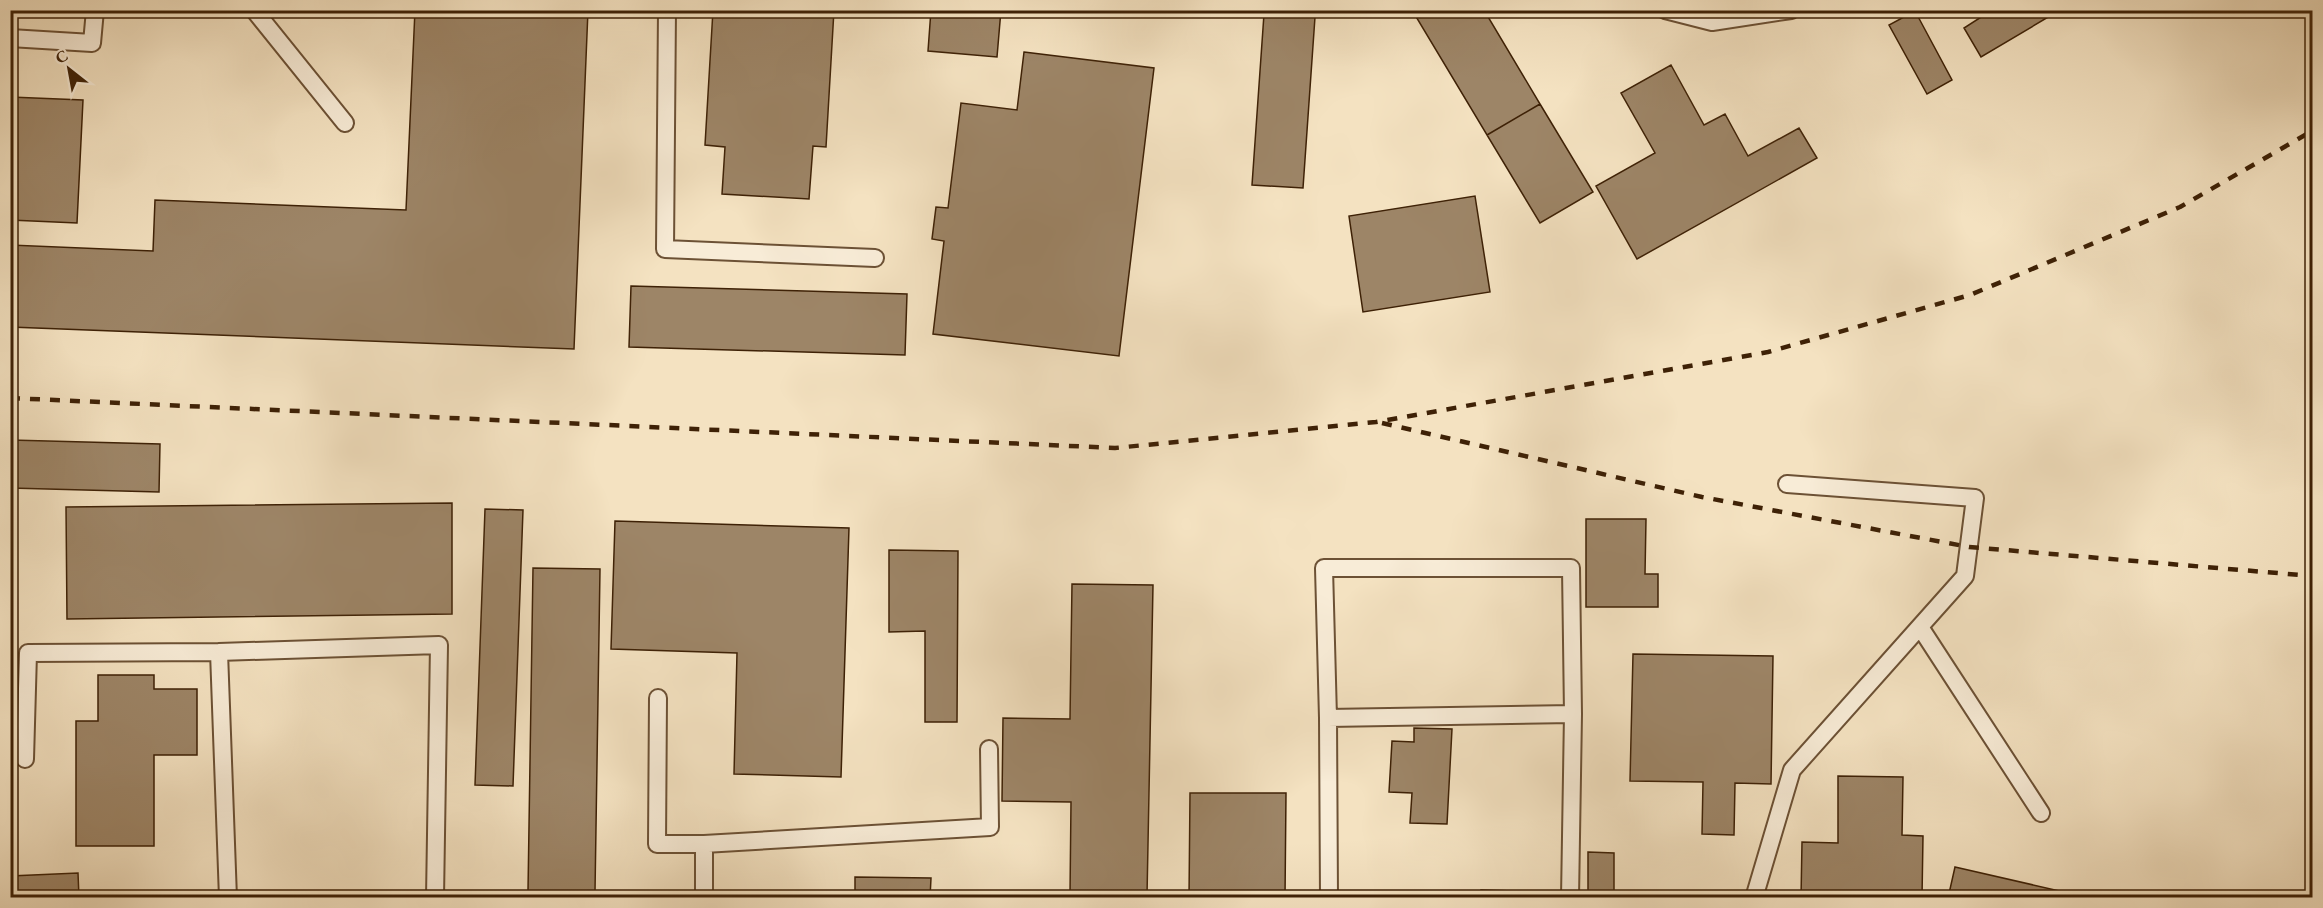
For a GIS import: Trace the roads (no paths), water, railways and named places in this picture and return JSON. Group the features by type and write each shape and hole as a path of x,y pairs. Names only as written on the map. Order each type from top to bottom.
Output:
{"lane":[{"path":"10,38 92,44 95,10"},
{"path":"254,10 345,123"},
{"path":"667,10 665,249 875,258"},
{"path":"1665,10 1712,22 1791,10"},
{"path":"1754,897 1792,770 1965,576 1975,498 1787,484"},
{"path":"1329,897 1324,568 1571,568 1573,714 1570,897"},
{"path":"1920,627 2041,813"},
{"path":"25,759 28,653 219,652 439,645 435,897"},
{"path":"219,652 228,897"},
{"path":"658,698 657,844 704,844 990,827 989,749"},
{"path":"1328,718 1573,714"},
{"path":"704,844 704,897"}],"railway":[{"path":"10,398 1115,448 1376,422 1768,352 1970,295 2180,207 2312,131"},
{"path":"1382,423 1702,497 1969,547 2312,576"}]}
